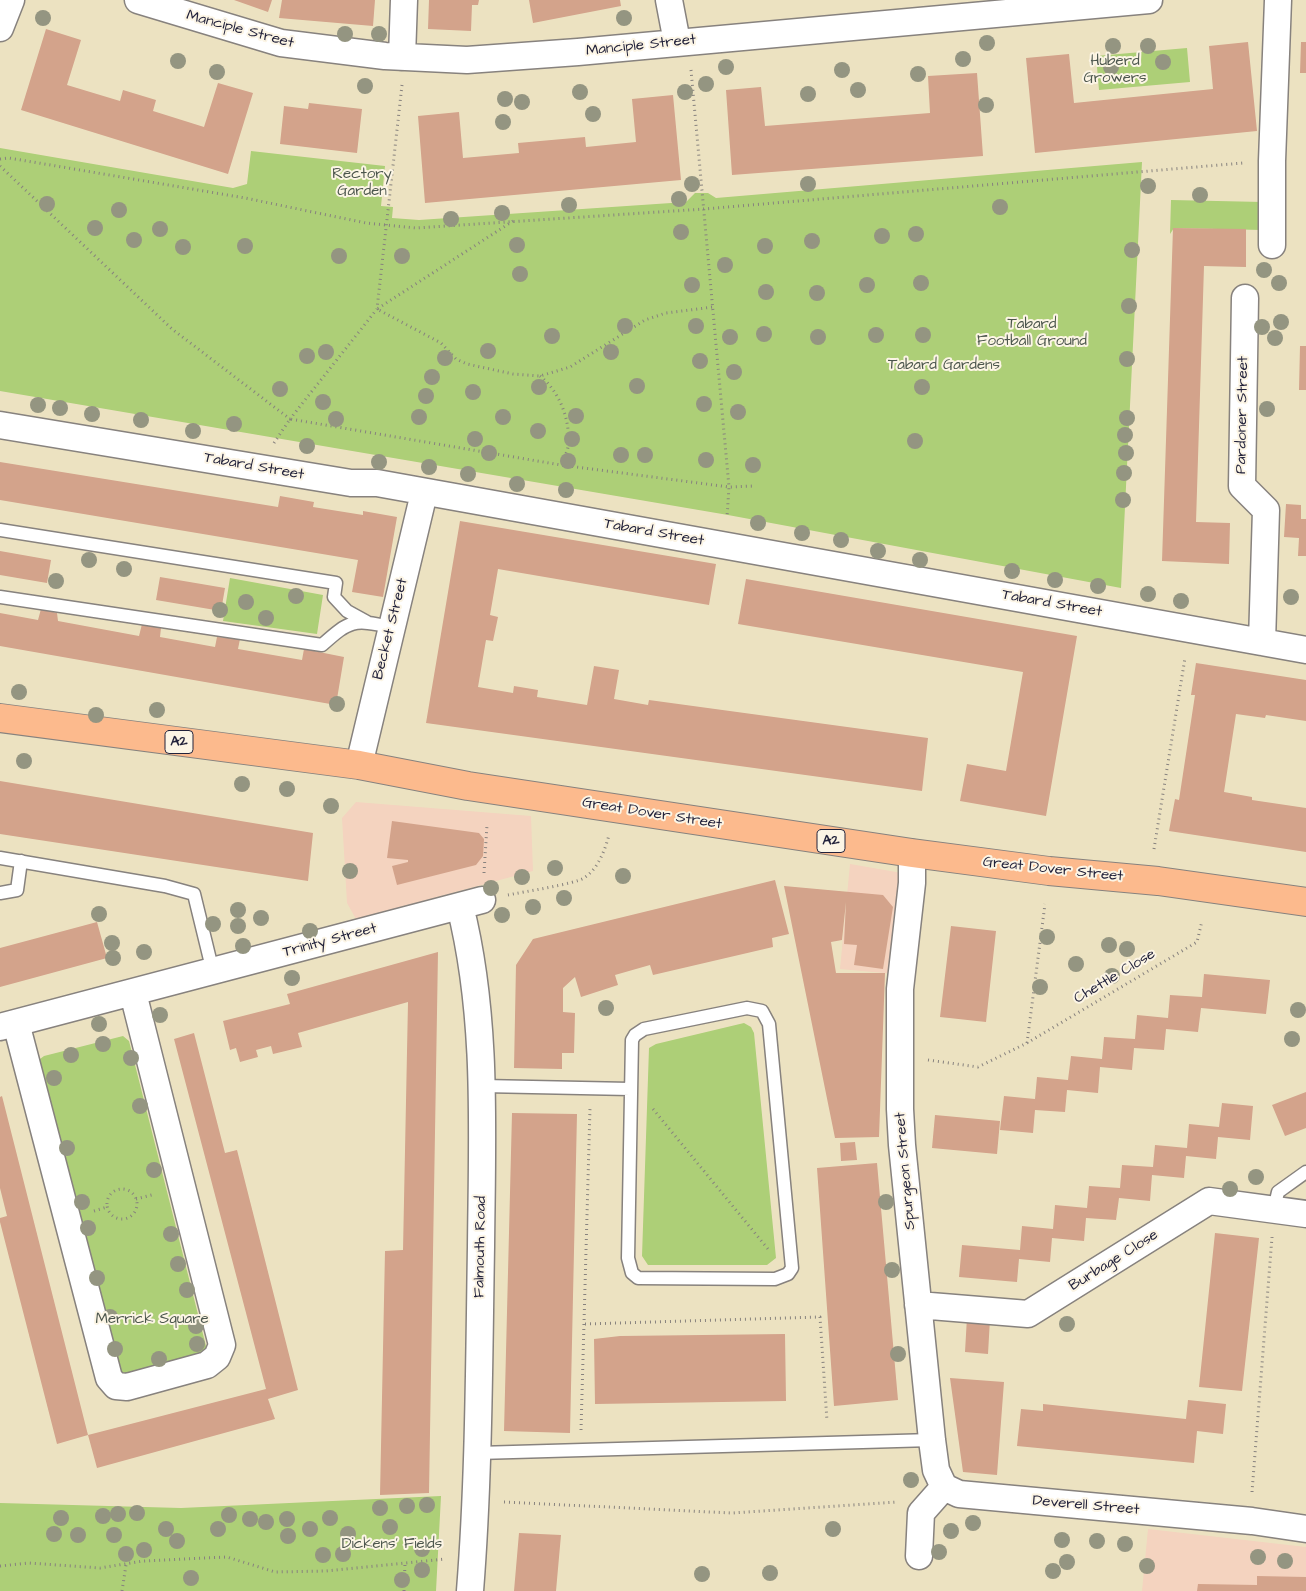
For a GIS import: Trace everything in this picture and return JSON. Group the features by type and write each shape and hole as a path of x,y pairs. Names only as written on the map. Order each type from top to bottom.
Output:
{"main road":[{"name":"Great Dover Street","path":"0,718 358,765 468,786 912,854 1049,871 1158,881 1306,902"}],"street":[{"path":"0,28 11,0"},
{"name":"Manciple Street","path":"138,0 273,41 402,57 488,59 1150,0"},
{"path":"402,57 404,0"},
{"path":"668,0 677,42"},
{"path":"1272,244 1272,161 1278,0"},
{"name":"Pardoner Street","path":"1245,298 1242,486 1266,510 1262,642"},
{"name":"Tabard Street","path":"0,425 351,483 377,483 424,493 1306,650"},
{"name":"Becket Street","path":"358,765 379,625 424,493"},
{"name":"Spurgeon Street","path":"912,854 912,883 900,989 902,1144 936,1470 935,1496"},
{"name":"Trinity Street","path":"8,1025 471,903"},
{"name":"Falmouth Road","path":"470,1591 478,1453 483,1086 471,953 471,903"},
{"path":"8,1025 109,1378 116,1386 127,1386 207,1365 217,1357 222,1345 133,993"},
{"name":"Burbage Close","path":"918,1305 1028,1314 1209,1201 1274,1208 1306,1214"},
{"name":"Deverell Street","path":"935,1496 959,1494 1242,1520 1306,1529"},
{"path":"919,1556 921,1513 935,1496"}],"lane":[{"path":"0,530 336,583 334,597 347,611 379,625"},
{"path":"0,597 322,645 345,625 379,625"},
{"path":"0,858 165,886 194,894 213,972"},
{"path":"0,893 17,890 21,861"},
{"path":"747,1008 762,1011 769,1024 792,1261 788,1274 775,1279 645,1279 632,1273 628,1258 630,1109 631,1046 635,1035 639,1031 747,1008"},
{"path":"483,1086 630,1089"},
{"path":"1274,1208 1278,1192 1306,1172"},
{"path":"478,1453 932,1440"}],"path":[{"path":"677,42 693,75 729,487 726,523"},
{"path":"377,310 402,88 402,57"},
{"path":"0,159 9,158 245,198 386,226 416,228 704,209 1272,161"},
{"path":"0,166 172,329 290,419 561,465 729,487 756,486"},
{"path":"274,442 290,419 377,310 515,220"},
{"path":"377,310 441,343 456,359 467,364 513,374 540,376 570,367 645,320 666,313 713,307"},
{"path":"540,376 551,384 558,395 566,420 568,450 561,465"},
{"path":"1154,848 1186,652"},
{"path":"487,824 471,903 583,878 596,866 605,851 618,808"},
{"path":"1027,1043 1045,904"},
{"name":"Chettle Close","path":"925,1060 978,1066 1027,1043 1197,942 1202,921"},
{"path":"581,1107 590,1107 581,1450"},
{"path":"630,1109 654,1109 788,1274"},
{"path":"119,1189 129,1191 136,1199 136,1209 130,1217 116,1218 107,1207 108,1198 119,1189"},
{"path":"1252,1502 1274,1208"},
{"path":"585,1324 820,1317 828,1443"},
{"path":"476,1501 732,1513 906,1501 935,1496"},
{"path":"0,1566 29,1563 100,1568 143,1561 227,1557 275,1572 326,1571 473,1555"},
{"path":"404,1591 405,1563"},
{"path":"122,1591 126,1564"}],"shaded area":[{"path":"356,802 531,816 533,871 356,919 347,903 342,818"},
{"path":"850,864 902,873 895,974 840,969"},
{"path":"1148,1529 1306,1547 1306,1591 1142,1591"}],"green space":[{"name":"Huberd Growers","path":"1187,48 1190,82 1099,90 1096,56"},
{"name":"Tabard Gardens","path":"0,148 233,188 247,184 251,151 385,166 381,206 393,207 392,218 419,220 686,202 695,193 708,193 716,198 1142,162 1121,588 728,515 0,391"},
{"path":"1171,200 1263,202 1262,230 1174,228 1170,234"},
{"path":"230,578 323,595 317,634 223,621"},
{"path":"744,1023 751,1027 754,1033 776,1258 767,1265 648,1265 642,1256 649,1048 656,1044"},
{"name":"Merrick Square","path":"123,1036 129,1041 207,1350 203,1355 122,1376 40,1059 44,1056"},
{"name":"Dickens' Fields","path":"441,1496 436,1591 0,1591 0,1503 181,1508"}],"building":[{"path":"234,0 272,0 268,12"},
{"path":"282,0 375,0 373,26 279,18"},
{"path":"429,0 479,0 478,5 472,5 471,31 428,29"},
{"path":"529,0 620,0 621,6 533,23"},
{"path":"46,29 81,40 67,85 120,101 123,90 156,100 153,111 204,127 218,83 253,93 228,174 21,110"},
{"path":"1248,42 1257,131 1035,153 1026,58 1069,54 1074,103 1213,89 1209,46"},
{"path":"1301,42 1306,42 1306,73 1300,73"},
{"path":"977,73 983,156 732,175 726,90 761,87 765,126 930,113 928,76"},
{"path":"673,95 681,180 425,203 418,116 459,112 463,158 519,153 518,143 585,137 586,147 636,142 632,99"},
{"path":"309,103 362,109 357,153 280,144 284,106 308,109"},
{"path":"1173,228 1246,229 1246,267 1204,266 1196,522 1230,523 1229,564 1162,561"},
{"path":"1300,346 1306,346 1306,390 1299,390"},
{"path":"0,462 278,507 280,496 314,502 313,507 363,515 363,511 397,517 383,597 352,592 358,560 0,500"},
{"path":"1286,504 1301,505 1301,519 1306,519 1306,556 1298,556 1299,538 1284,537"},
{"path":"460,521 716,564 709,605 498,569 490,615 498,617 493,641 486,640 478,687 513,693 514,686 538,690 537,697 587,705 594,666 619,670 614,699 648,705 649,700 928,738 922,791 426,723"},
{"path":"0,551 51,560 47,583 0,575"},
{"path":"160,577 225,588 221,611 156,600"},
{"path":"746,579 1077,636 1046,816 960,801 967,764 1006,771 1023,672 738,624"},
{"path":"41,609 57,613 58,621 139,636 142,624 161,628 160,637 215,647 217,637 240,639 238,649 302,660 304,649 344,657 336,705 0,646 0,613 38,620"},
{"path":"1196,663 1306,680 1306,721 1266,715 1265,718 1236,714 1224,792 1252,797 1252,800 1306,808 1306,852 1169,831 1175,799 1179,800 1195,695 1191,695"},
{"path":"0,781 313,833 308,881 0,834"},
{"path":"392,821 479,833 484,839 483,856 476,865 397,885 392,866 408,862 408,860 387,858"},
{"path":"775,880 789,934 772,938 773,947 653,975 650,965 615,975 618,985 581,997 575,977 563,988 563,1012 575,1013 574,1053 562,1053 562,1069 514,1068 516,965 533,939"},
{"path":"784,886 883,895 893,907 883,969 854,965 857,945 844,944 846,902 842,940 831,942 836,973 885,973 879,1137 835,1138"},
{"path":"97,922 107,958 0,987 0,948"},
{"path":"951,926 996,931 986,1022 940,1017"},
{"path":"438,952 429,1493 380,1495 385,1251 403,1250 408,1002 298,1033 302,1047 273,1054 271,1046 256,1050 258,1057 240,1062 236,1048 230,1050 223,1021 290,1004 287,994"},
{"path":"1204,974 1270,980 1266,1014 1201,1008 1198,1032 1166,1029 1164,1050 1134,1048 1132,1070 1100,1067 1098,1093 1067,1090 1065,1112 1035,1110 1033,1133 1000,1130 1004,1096 1035,1099 1037,1077 1068,1080 1071,1056 1102,1059 1104,1037 1135,1039 1137,1015 1168,1018 1170,995 1202,997"},
{"path":"194,1033 225,1153 237,1150 298,1390 268,1399 275,1419 97,1468 88,1435 266,1389 174,1039"},
{"path":"1306,1092 1306,1128 1285,1136 1272,1105"},
{"path":"2,1096 88,1435 57,1444 0,1222 0,1218 7,1216 0,1188 0,1097"},
{"path":"1222,1103 1253,1106 1250,1140 1218,1137 1216,1159 1186,1156 1184,1178 1152,1175 1150,1201 1119,1198 1116,1220 1086,1218 1084,1241 1052,1238 1050,1262 1019,1259 1017,1282 959,1277 962,1245 1020,1250 1022,1226 1053,1229 1055,1205 1087,1208 1089,1186 1120,1188 1122,1165 1153,1167 1155,1145 1187,1148 1189,1124 1219,1127"},
{"path":"512,1113 577,1114 570,1433 504,1431"},
{"path":"935,1115 1000,1121 997,1154 932,1148"},
{"path":"855,1142 857,1160 841,1161 840,1143"},
{"path":"877,1163 898,1400 834,1406 817,1168"},
{"path":"1215,1233 1259,1238 1242,1391 1199,1387"},
{"path":"967,1317 990,1319 988,1354 965,1352"},
{"path":"785,1334 786,1401 595,1404 594,1339 620,1336"},
{"path":"950,1378 1004,1382 997,1475 963,1472"},
{"path":"1188,1400 1226,1404 1223,1434 1197,1431 1194,1463 1017,1446 1021,1409 1043,1411 1043,1404 1186,1419"},
{"path":"519,1533 561,1535 556,1591 514,1591"},
{"path":"1257,1576 1306,1577 1306,1591 1197,1591 1198,1584 1257,1585"}],"park label":[{"name":"Rectory Garden","path":"362,184"},
{"name":"Tabard Football Ground","path":"1032,334"}]}
